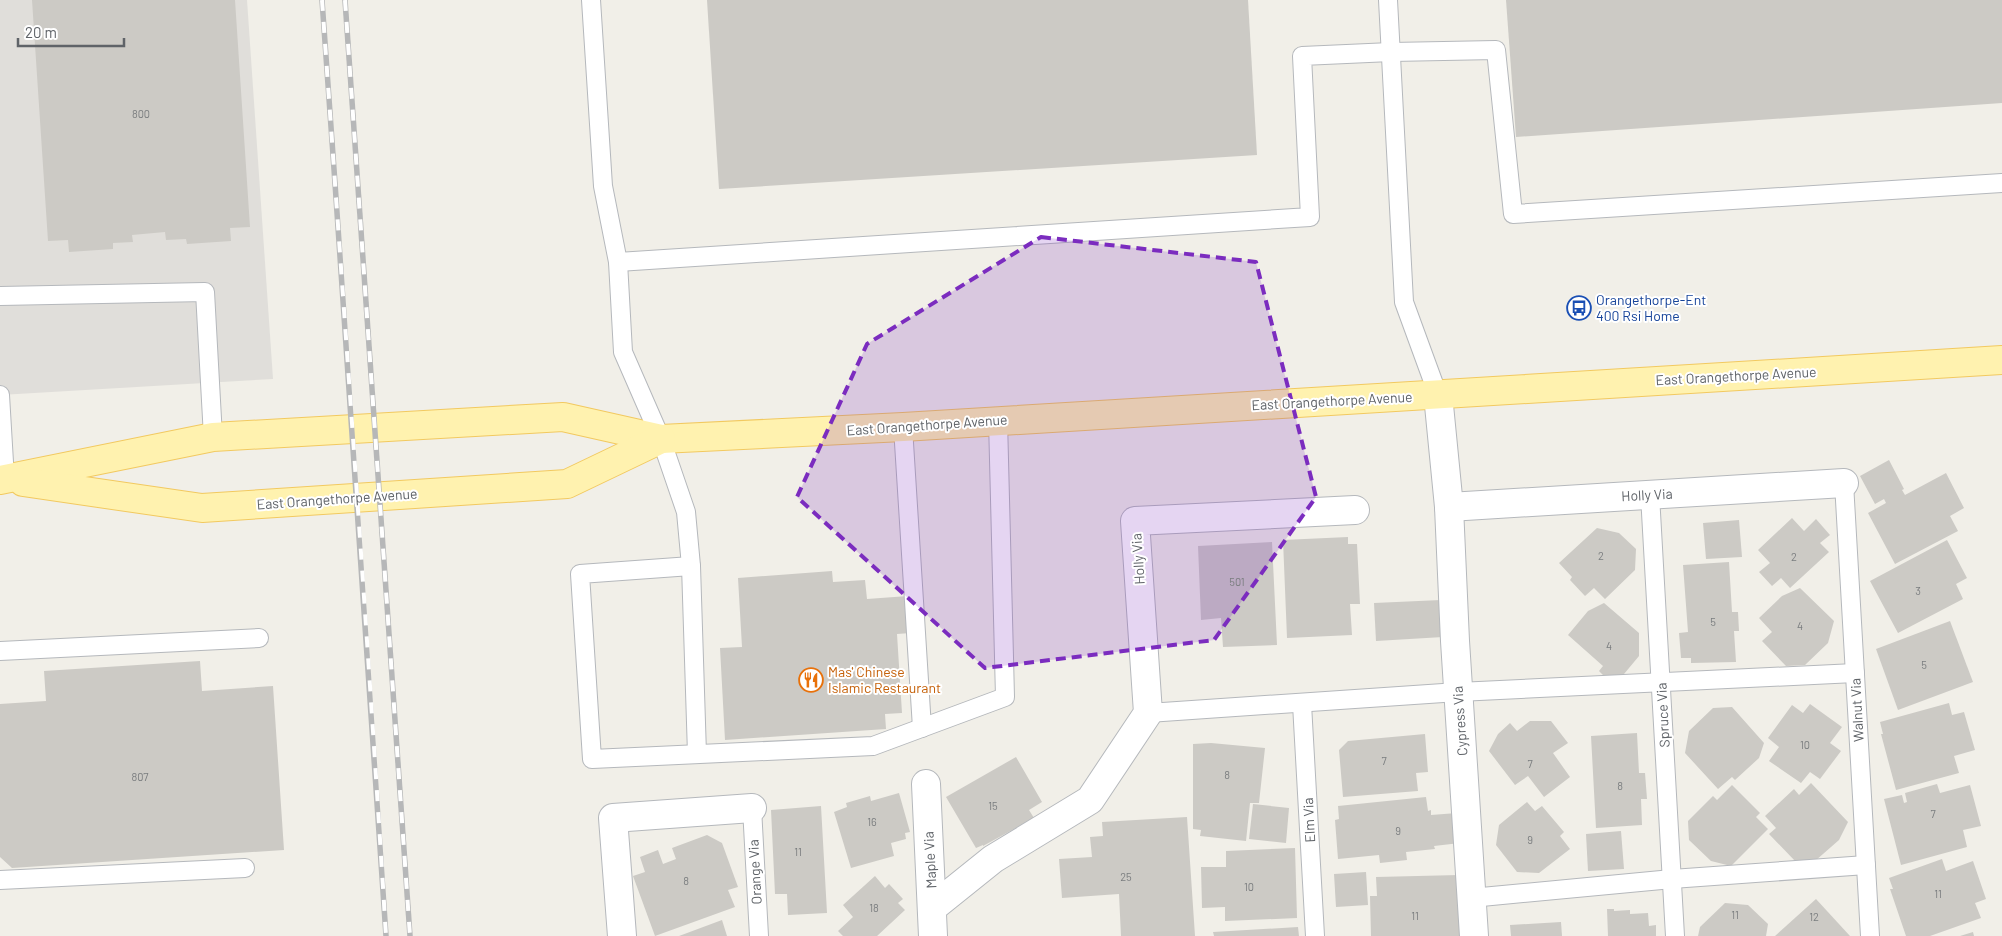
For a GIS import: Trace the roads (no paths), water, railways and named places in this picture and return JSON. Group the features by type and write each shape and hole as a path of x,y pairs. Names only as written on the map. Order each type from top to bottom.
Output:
{"main road":[{"name":"East Orangethorpe Avenue","path":"2,479 213,437 563,417 661,439 903,427 2002,360"},
{"name":"East Orangethorpe Avenue","path":"2,479 202,508 567,484 661,439"}],"street":[{"name":"Cypress Via","path":"1438,395 1449,506 1458,692 1474,936"},
{"name":"Holly Via","path":"1449,506 1844,484"},
{"name":"Holly Via","path":"1148,713 1135,521 1355,510"},
{"path":"932,908 993,859 1090,800 1148,713"},
{"name":"Maple Via","path":"926,784 933,936"},
{"path":"622,936 613,818 752,808"}],"lane":[{"path":"591,0 603,186 618,262 623,352 661,439 686,512 691,566 697,754"},
{"path":"1388,0 1404,302 1438,395"},
{"path":"618,262 1310,217 1302,56 1496,50 1513,214 2002,183"},
{"path":"0,296 205,292 213,437"},
{"path":"0,395 2,479"},
{"path":"691,566 580,574 592,759 873,746 1004,697 998,420"},
{"path":"903,427 922,728"},
{"name":"Walnut Via","path":"1844,484 1870,936"},
{"name":"Spruce Via","path":"1650,495 1675,936"},
{"path":"0,651 259,638"},
{"path":"1148,713 1458,692 1661,684 1855,673"},
{"name":"Elm Via","path":"1302,704 1315,936"},
{"name":"Orange Via","path":"752,808 759,936"},
{"path":"1471,898 1866,865"},
{"path":"0,880 245,868"}],"railway":[{"path":"322,0 386,936"},
{"path":"345,0 410,936"}],"place":[{"name":"Orangethorpe-Ent 400 Rsi Home","path":"1579,308"},
{"name":"Mas' Chinese Islamic Restaurant","path":"811,680"}]}
